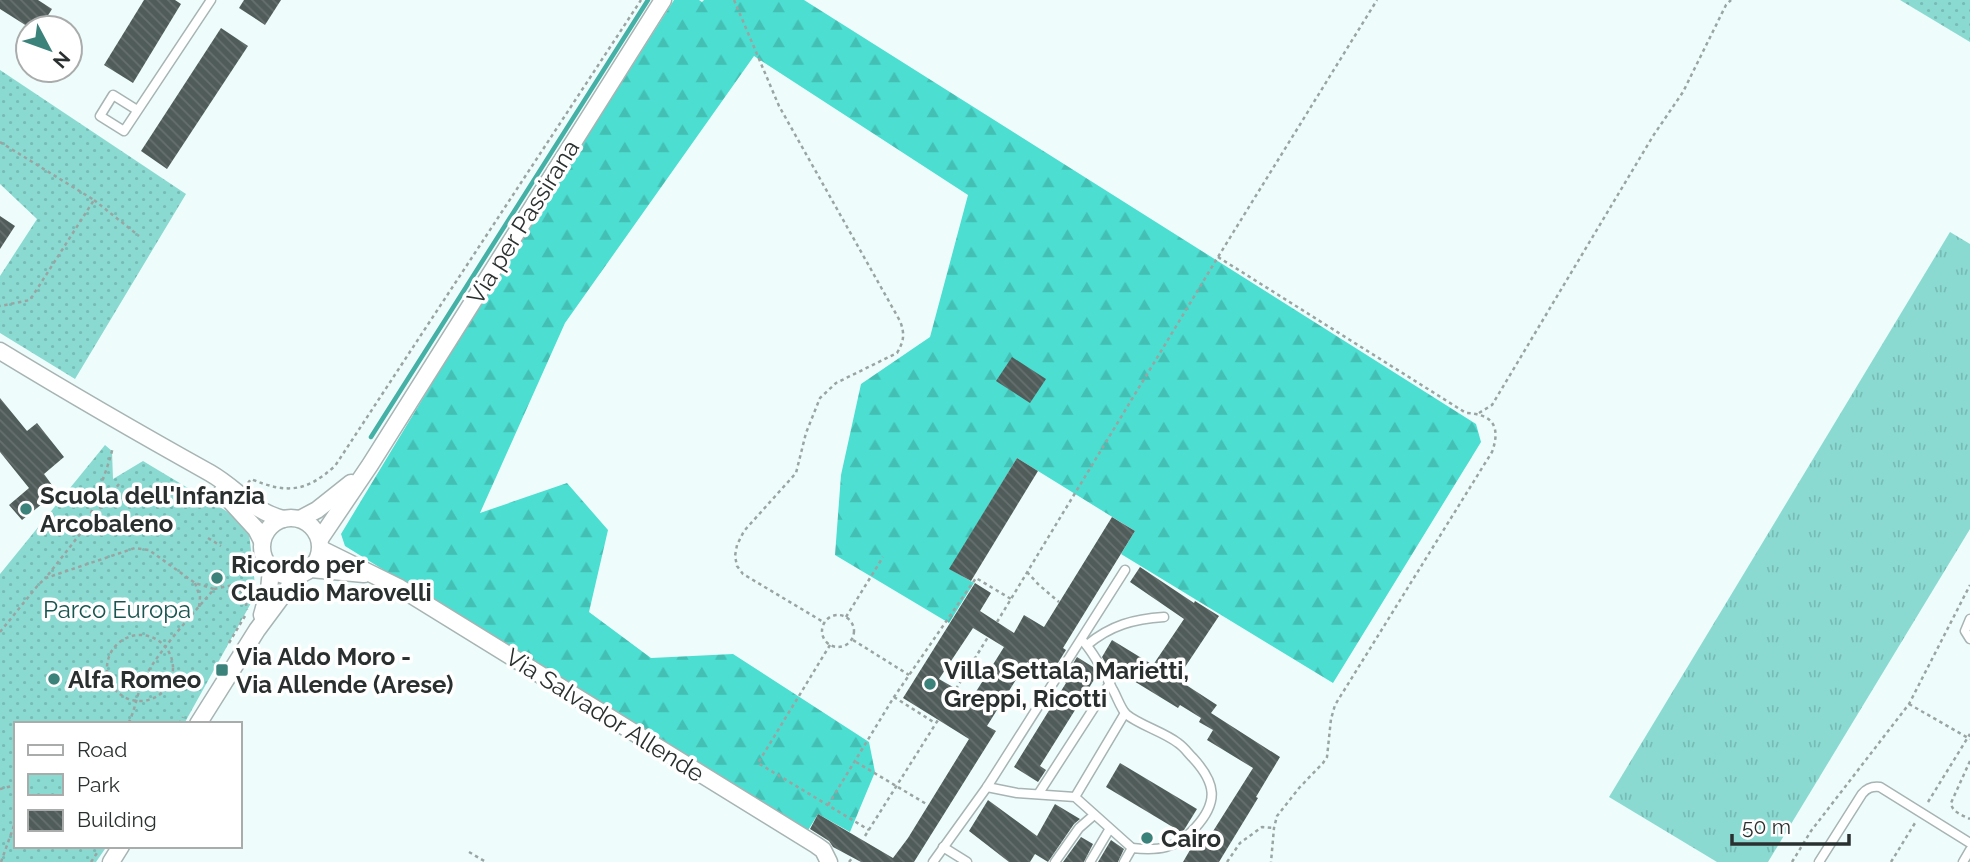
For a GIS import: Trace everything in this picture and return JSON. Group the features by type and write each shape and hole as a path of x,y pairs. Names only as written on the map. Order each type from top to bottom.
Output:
{"street":[{"name":"Via per Passirana","path":"320,544 663,0"},
{"path":"0,351 220,479 268,514 283,519 300,519 312,527 320,544 316,563 304,573 257,630 199,722"},
{"name":"Via per Passirana","path":"300,519 343,491 384,443"},
{"path":"195,466 256,529 262,541 263,556 271,569 279,574 304,573"},
{"path":"262,541 270,527 283,519"},
{"name":"Via Salvador Allende","path":"320,544 400,588 816,845 823,850 829,862"},
{"path":"257,630 269,590 271,569"},
{"name":"Via Salvador Allende","path":"304,573 374,575"}],"lane":[{"path":"137,110 113,95 100,116 124,131 211,0"},
{"path":"933,862 1084,643 1125,570"},
{"path":"1084,643 1113,628 1141,619 1164,617"},
{"path":"1970,618 1965,631 1970,639"},
{"path":"987,787 1017,793 1075,797 1132,848 1155,851 1174,845 1197,827 1212,794 1210,780 1179,743 1125,713 1110,683 1084,643"},
{"path":"1040,793 1110,683"},
{"path":"1075,797 1125,713"},
{"path":"1819,862 1862,794 1876,786 1970,843"},
{"path":"1055,862 1079,828 1094,815"},
{"path":"1090,862 1109,830"},
{"path":"943,847 967,862"},
{"path":"1124,862 1132,848"},
{"path":"1963,862 1970,850"}],"path":[{"path":"240,496 251,479 287,489 305,487 319,480 335,466 641,0"},
{"path":"734,0 779,106 904,332 897,353 836,383 820,398 806,433 796,473 744,531 737,545 737,566 743,575 825,622"},
{"path":"997,622 1377,0"},
{"path":"1479,414 1492,405 1653,136 1683,92 1726,5 1731,0"},
{"path":"0,142 94,200 139,236"},
{"path":"0,306 30,300 94,200"},
{"path":"1218,257 1466,413 1479,414 1492,421 1498,437 1492,452 1335,705 1326,759 1277,816 1271,862"},
{"path":"87,524 107,472 113,447"},
{"path":"0,632 119,484"},
{"path":"208,538 221,546"},
{"path":"46,578 135,548 149,550 195,583 214,590"},
{"path":"846,617 883,557"},
{"path":"1027,572 1059,602"},
{"path":"828,805 894,697 976,578 1011,600"},
{"path":"195,583 200,597 199,607"},
{"path":"300,595 327,583"},
{"path":"129,722 144,678 214,590 233,585 245,597 247,613"},
{"path":"1791,862 1811,831 1909,704 1970,585"},
{"path":"832,616 846,617 853,625 852,639 845,646 830,645 824,637 825,622 832,616"},
{"path":"148,636 166,648 173,666 169,684 156,697 137,701 127,698 111,684 108,663 118,644 127,638 148,636"},
{"path":"956,689 988,637"},
{"path":"852,639 909,675"},
{"path":"830,645 758,763 869,830"},
{"path":"865,836 936,722 894,697"},
{"path":"1909,704 1969,739 1924,808"},
{"path":"855,761 928,805"},
{"path":"1970,761 1951,803 1957,813 1970,819"},
{"path":"1891,862 1919,817"},
{"path":"1,862 14,826"},
{"path":"1227,862 1240,843 1262,827 1274,828"},
{"path":"469,852 486,862"},
{"path":"849,862 853,857"}],"green space":[{"path":"674,0 804,0 1476,424 1481,442 1333,683 1121,554 1135,531 1017,458 950,569 974,583 949,623 835,555 841,475 861,384 930,337 968,195 754,56 565,323 480,513 567,483 608,530 589,612 651,658 733,654 869,742 875,772 850,832 818,814 807,832 345,546 341,534 463,332"},
{"path":"1900,0 1970,0 1970,42"},
{"path":"0,70 14,79 14,84 21,84 186,194 75,379 0,333 0,276 37,219 0,184"},
{"path":"1950,232 1970,244 1970,529 1768,862 1717,862 1609,797"},
{"name":"Parco Europa","path":"105,445 112,451 113,479 143,461 248,524 256,594 185,722 14,722 14,848 106,848 96,862 0,862 0,574"}],"building":[{"path":"0,0 38,0 52,9 49,14 14,14 14,18 0,9"},
{"path":"144,0 175,0 181,4 133,83 104,65"},
{"path":"244,0 281,0 265,25 239,8"},
{"path":"221,28 248,46 167,169 141,151"},
{"path":"0,216 15,226 0,249"},
{"path":"1012,357 1046,379 1030,403 996,381"},
{"path":"0,398 27,431 37,423 64,457 44,474 52,485 41,494 47,500 22,520 9,505 29,488 0,452"},
{"path":"1017,458 1038,471 971,581 949,569"},
{"path":"1112,517 1135,531 1063,648 1066,650 1051,674 1034,663 1032,665 1027,662 987,726 996,731 914,862 861,862 833,847 829,841 810,829 818,814 893,858 908,838 969,739 903,698 975,583 991,593 980,611 1014,633 1024,615 1044,627","holes":["973,628 1004,647 972,698 939,679"]},
{"path":"1140,567 1194,603 1195,601 1219,616 1177,679 1217,705 1211,713 1280,757 1219,862 1183,862 1201,831 1210,836 1253,768 1207,740 1213,730 1199,722 1201,718 1180,705 1178,708 1106,664 1102,657 1112,640 1153,665 1184,619 1130,582"},
{"path":"1077,657 1093,667 1097,675 1040,766 1046,770 1038,782 1014,767 1066,683 1063,680"},
{"path":"1120,763 1197,809 1184,830 1181,832 1106,787"},
{"path":"988,800 1037,836 1055,804 1080,819 1048,862 1035,854 1030,862 1009,862 969,831"},
{"path":"1081,837 1093,844 1084,862 1063,862"},
{"path":"1111,840 1124,849 1118,862 1098,862"}],"waterway":[{"path":"371,437 648,0"}],"place":[{"name":"Scuola dell'Infanzia Arcobaleno","path":"26,509"},
{"name":"Ricordo per Claudio Marovelli","path":"217,578"},
{"name":"Via Aldo Moro - Via Allende (Arese)","path":"222,670"},
{"name":"Alfa Romeo","path":"54,679"},
{"name":"Villa Settala, Marietti, Greppi, Ricotti","path":"930,684"},
{"name":"Cairo","path":"1147,838"}]}
